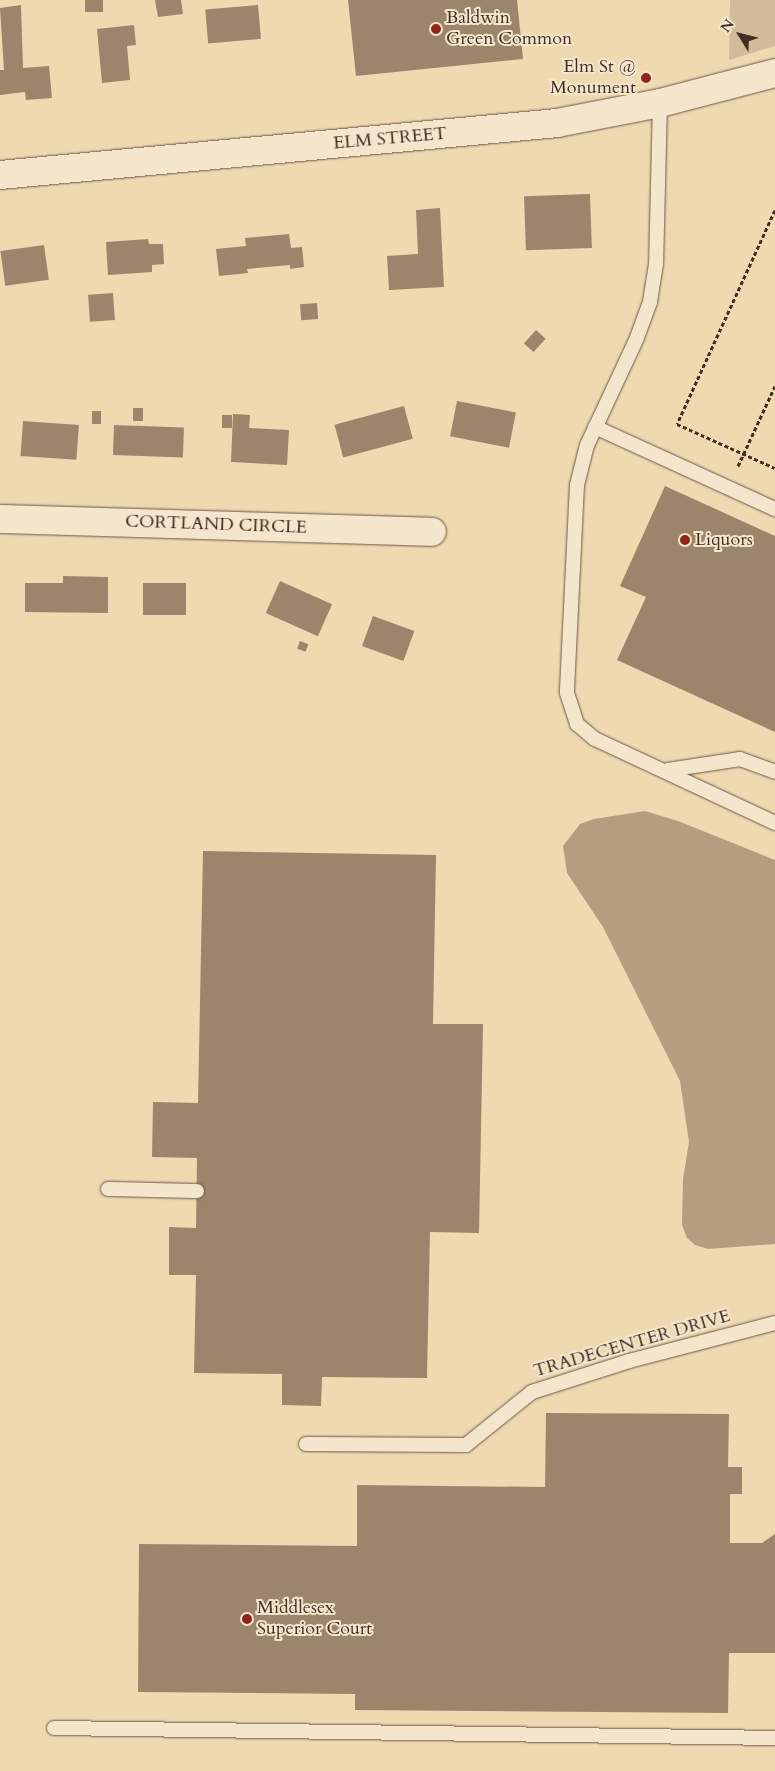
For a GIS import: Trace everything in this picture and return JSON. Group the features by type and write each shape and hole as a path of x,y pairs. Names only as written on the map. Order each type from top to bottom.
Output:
{"street":[{"name":"ELM STREET","path":"0,175 520,127 660,103 775,73"},
{"name":"CORTLAND CIRCLE","path":"0,519 432,532"}],"lane":[{"path":"660,103 654,283 637,338 595,427 581,465 575,506 566,663 569,707 577,724 586,733 668,770 775,823"},
{"path":"595,427 775,509"},
{"path":"668,770 740,759 775,772"},
{"path":"108,1189 197,1191"},
{"name":"TRADECENTER DRIVE","path":"306,1444 466,1444 532,1392 629,1361 775,1323"},
{"path":"54,1728 775,1738"}],"path":[{"path":"775,210 677,424 775,468"},
{"path":"738,466 775,386"}],"shaded area":[{"path":"730,0 775,0 775,46 729,60"},
{"path":"645,811 678,821 775,860 775,1244 708,1249 695,1245 687,1238 682,1225 683,1179 689,1142 680,1081 603,927 567,873 563,846 580,824 594,819"}],"building":[{"path":"85,0 103,0 103,12 85,12"},
{"path":"155,0 181,0 183,14 158,17"},
{"name":"Baldwin Green Common","path":"348,0 517,0 523,59 356,76"},
{"path":"21,5 23,68 49,66 52,98 26,100 25,92 0,95 0,70 4,70 0,8"},
{"path":"258,5 261,39 208,43 205,10"},
{"path":"134,25 136,45 127,46 130,80 102,83 97,29"},
{"path":"590,194 592,248 526,250 524,196"},
{"path":"440,208 444,287 389,290 387,256 418,254 416,210"},
{"path":"289,234 291,248 302,247 304,267 290,269 290,265 247,269 248,273 219,276 216,249 246,246 245,238"},
{"path":"148,239 149,244 163,244 164,264 152,265 152,272 108,275 106,242"},
{"path":"44,245 49,280 5,286 0,251"},
{"path":"113,293 115,320 90,322 88,295"},
{"path":"317,303 318,319 301,320 300,304"},
{"path":"536,330 546,339 534,352 524,343"},
{"path":"457,401 516,412 509,448 450,436"},
{"path":"404,406 413,439 343,457 334,425"},
{"path":"133,408 143,408 143,421 133,421"},
{"path":"92,411 101,411 101,424 92,424"},
{"path":"233,414 250,415 249,428 289,430 287,465 231,462"},
{"path":"222,415 232,415 232,428 222,428"},
{"path":"23,421 79,425 76,460 21,456"},
{"path":"114,425 184,427 183,457 113,455"},
{"path":"665,486 775,536 775,732 617,660 646,597 620,586"},
{"path":"63,576 108,577 108,613 25,612 25,583 63,583"},
{"path":"280,581 332,604 318,636 266,613"},
{"path":"143,583 186,583 186,615 143,615"},
{"path":"373,616 414,631 403,661 362,646"},
{"path":"300,641 308,644 306,652 297,648"},
{"path":"203,851 436,855 433,1024 483,1024 479,1233 430,1232 427,1378 322,1377 321,1406 282,1405 282,1374 194,1373 196,1275 169,1275 169,1227 196,1228 197,1158 152,1157 153,1102 198,1103"},
{"path":"546,1413 729,1414 728,1467 742,1467 742,1494 730,1494 730,1543 762,1543 775,1534 775,1653 729,1653 728,1713 355,1710 355,1694 138,1692 139,1544 357,1546 357,1485 545,1487"}],"place":[{"name":"Baldwin Green Common","path":"436,29"},
{"name":"Elm St @ Monument","path":"646,78"},
{"name":"Liquors","path":"685,540"},
{"name":"Middlesex Superior Court","path":"247,1619"}]}
